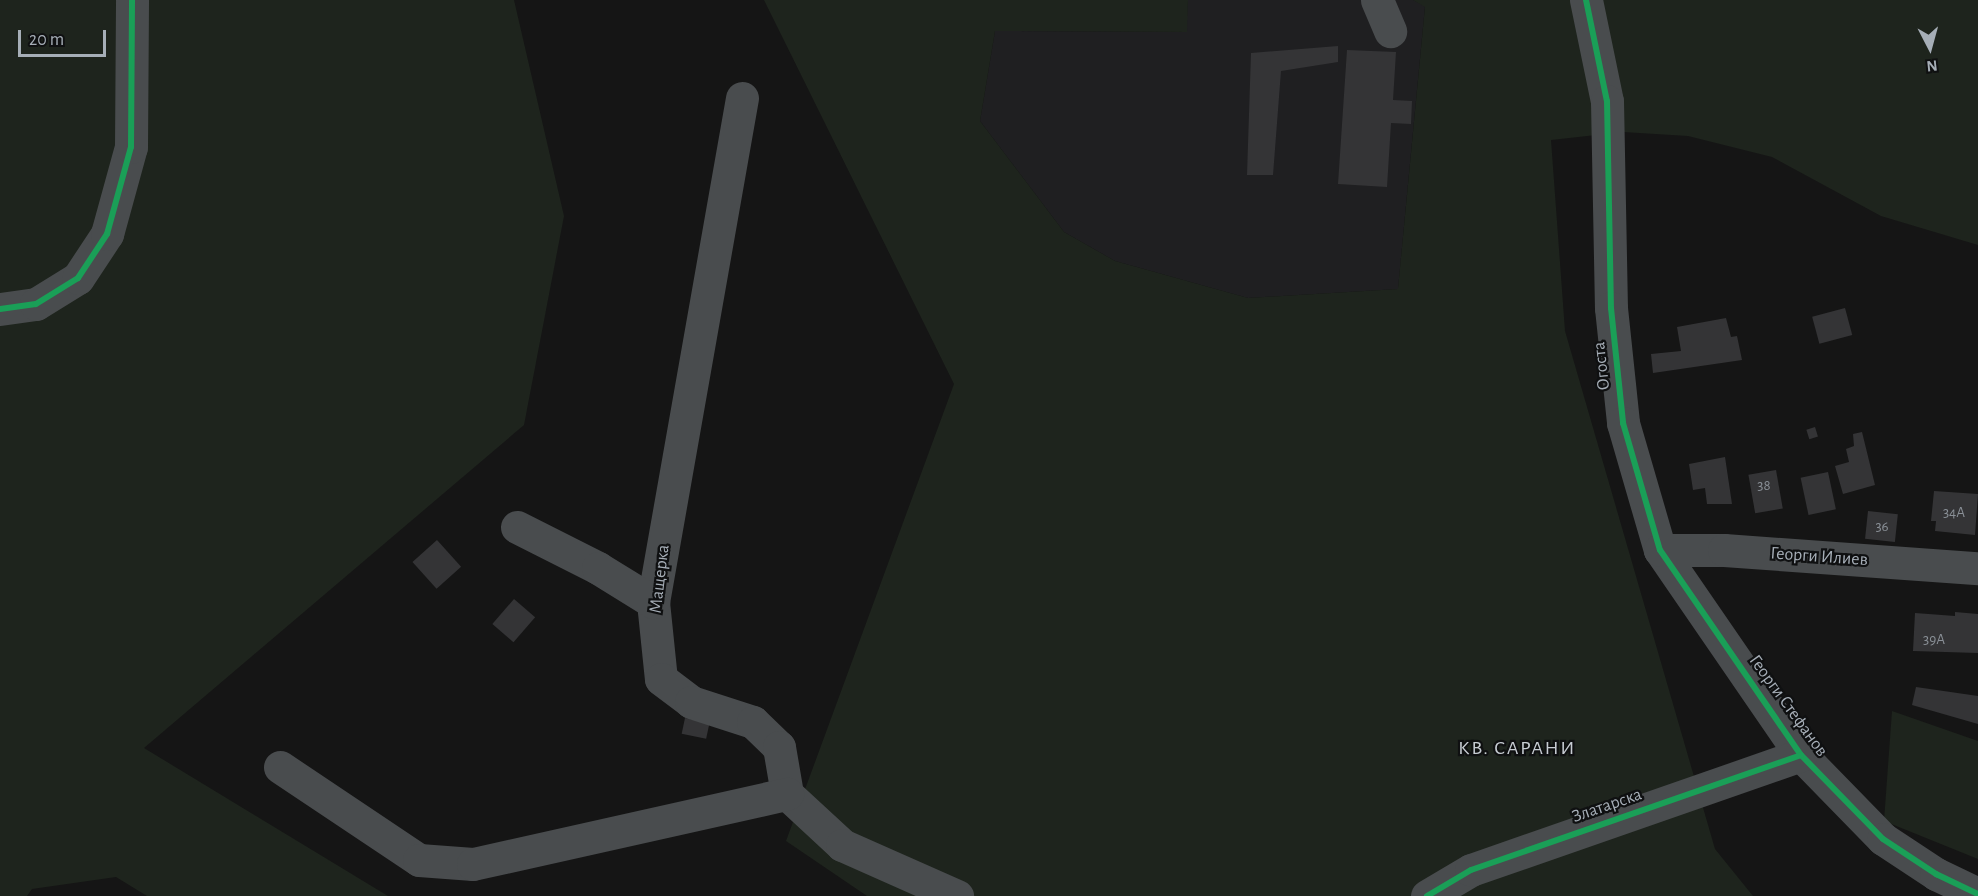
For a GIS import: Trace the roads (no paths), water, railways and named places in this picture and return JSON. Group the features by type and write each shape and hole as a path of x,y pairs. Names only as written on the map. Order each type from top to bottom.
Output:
{"street":[{"path":"0,309 36,304 78,279 107,234 131,147 132,0"},
{"path":"1377,0 1390,31"},
{"name":"Огоста","path":"1586,0 1607,101 1611,308 1623,423 1660,550"},
{"name":"Мащерка","path":"742,98 653,602 661,679 691,702 753,722 779,747 787,794"},
{"path":"517,527 598,568 653,602"},
{"name":"Георги Илиев","path":"1660,550 1724,550 1978,568"},
{"name":"Георги Стефанов","path":"1660,550 1801,755 1883,839 1936,874 1978,894"},
{"name":"Златарска","path":"1427,896 1471,870 1801,755"},
{"path":"280,767 420,860 473,864 787,794 842,845 957,896"}],"district":[{"name":"КВ. САРАНИ","path":"1517,748"}]}
